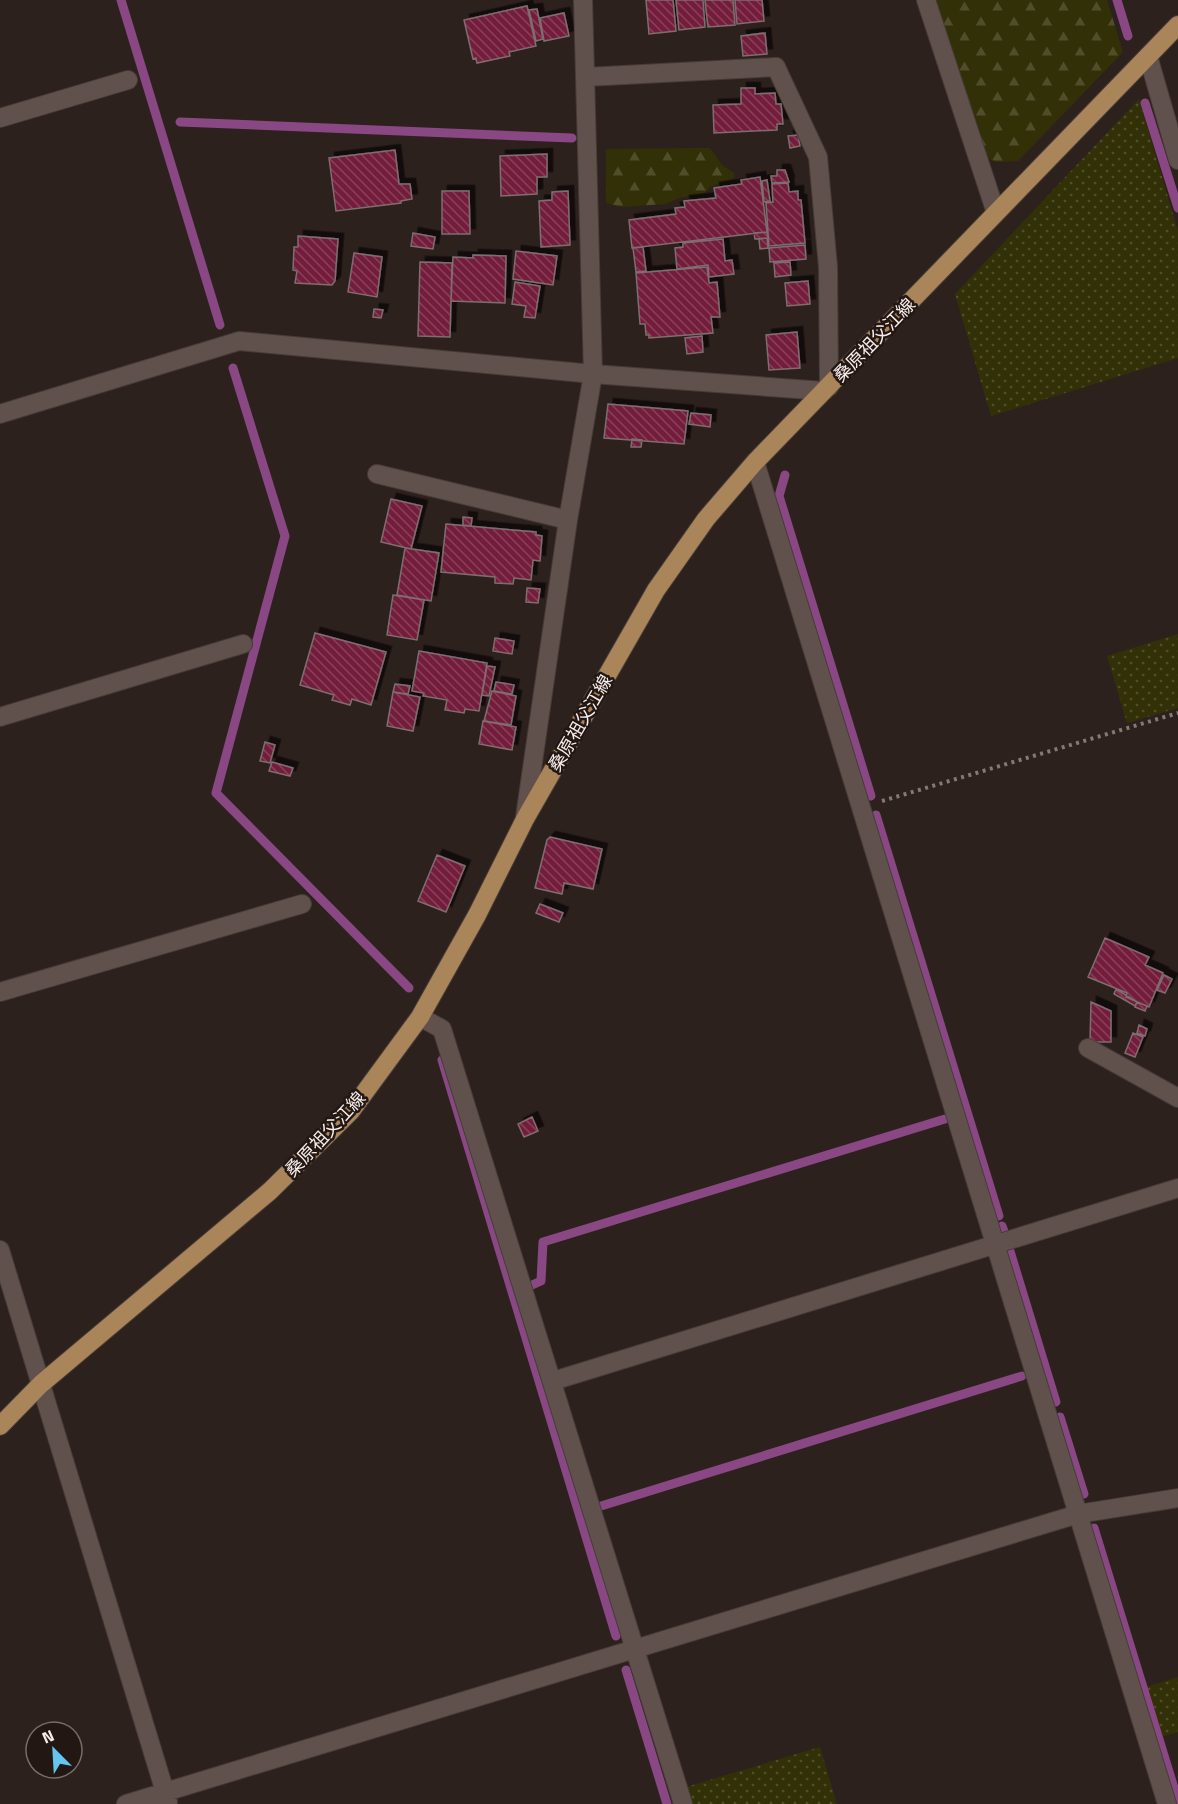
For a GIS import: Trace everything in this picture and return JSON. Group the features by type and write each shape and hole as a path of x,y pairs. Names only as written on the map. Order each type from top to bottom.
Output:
{"main road":[{"name":"桑原祖父江線","path":"0,1426 41,1384 270,1191 351,1111 420,1017 477,915 525,819 656,590 706,519 755,462 1178,25"}],"street":[{"path":"525,819 568,520 593,374 583,0"},
{"path":"926,0 996,213"},
{"path":"1148,57 1178,160"},
{"path":"0,414 239,341 593,374 826,389 828,267 818,157 776,67 586,77"},
{"path":"0,118 128,80"},
{"path":"755,462 1167,1804"},
{"path":"377,474 568,520"},
{"path":"0,717 243,644"},
{"path":"0,992 302,904"},
{"path":"420,1017 442,1029 683,1804"},
{"path":"1088,1048 1178,1098"},
{"path":"553,1381 1178,1188"},
{"path":"0,1250 166,1798"},
{"path":"126,1804 166,1798 636,1648 1078,1514 1178,1498"}],"path":[{"path":"861,807 1178,713"}],"green space":[{"path":"936,0 1107,0 1123,52 1018,161 996,162 983,156"},
{"path":"1139,99 1178,231 1178,358 991,416 955,294"},
{"path":"710,148 722,165 734,173 734,178 710,187 705,193 679,198 665,204 622,207 606,203 606,149"},
{"path":"1178,634 1178,708 1127,723 1107,656"},
{"path":"1178,1677 1178,1732 1161,1737 1146,1687"},
{"path":"820,1747 837,1804 691,1804 686,1787"}],"building":[{"path":"646,0 673,0 676,31 649,34"},
{"path":"676,0 703,0 705,27 679,30"},
{"path":"705,0 733,0 735,25 708,27"},
{"path":"735,0 762,0 764,21 737,24"},
{"path":"527,6 536,46 509,52 510,56 477,63 476,58 473,59 464,20"},
{"path":"537,9 543,39 536,41 529,10"},
{"path":"564,13 569,36 544,41 540,18"},
{"path":"765,33 767,54 743,56 741,36"},
{"path":"741,88 755,88 755,94 775,93 776,104 781,104 783,124 777,124 777,130 714,133 713,105 741,104"},
{"path":"798,135 800,146 790,148 788,136"},
{"path":"395,150 399,184 410,184 412,199 401,201 401,203 336,211 329,158"},
{"path":"547,154 547,177 537,177 537,194 501,196 500,156"},
{"path":"777,170 785,170 789,182 772,183 771,176 777,176"},
{"path":"760,177 767,232 632,248 629,220 676,214 675,208 685,207 684,201 716,198 714,188 742,184 741,180"},
{"path":"767,180 770,201 764,202 762,181"},
{"path":"788,183 789,192 798,191 798,200 801,200 805,243 769,246 766,203 773,202 772,184"},
{"path":"442,191 469,191 470,234 442,234"},
{"path":"568,191 570,245 541,247 539,201 552,200 552,192"},
{"path":"767,232 768,238 755,239 754,233"},
{"path":"413,233 435,237 433,249 411,246"},
{"path":"298,236 338,239 335,281 332,285 295,283 297,271 293,270 294,247 298,247"},
{"path":"767,238 768,248 760,249 759,239"},
{"path":"723,239 725,261 732,260 734,274 709,277 708,265 677,269 675,248 683,247 683,243"},
{"path":"805,245 806,259 770,262 769,248"},
{"path":"643,247 646,271 636,272 633,248"},
{"path":"516,251 557,256 553,285 513,279"},
{"path":"354,253 382,257 377,297 348,292"},
{"path":"473,255 506,256 505,303 451,301 453,257 473,258"},
{"path":"420,262 452,263 450,337 418,336"},
{"path":"790,262 791,275 775,277 774,263"},
{"path":"707,267 709,283 717,282 720,317 711,317 713,333 649,338 649,335 646,335 645,324 640,324 636,273"},
{"path":"808,281 810,304 787,306 785,283"},
{"path":"515,282 540,286 535,318 524,317 526,306 512,304"},
{"path":"374,309 383,310 381,318 373,317"},
{"path":"797,332 800,368 769,370 766,335"},
{"path":"702,336 703,352 687,354 685,338"},
{"path":"608,404 688,411 684,444 604,438"},
{"path":"691,413 711,415 710,427 689,424"},
{"path":"632,439 642,440 641,447 631,447"},
{"path":"391,499 422,506 411,549 381,542"},
{"path":"463,517 472,518 471,526 463,525"},
{"path":"446,524 536,532 536,535 542,536 540,561 533,560 531,580 514,578 513,584 495,583 495,577 441,572"},
{"path":"405,548 439,553 431,601 397,595"},
{"path":"527,588 540,589 538,603 526,602"},
{"path":"393,595 424,600 417,640 387,635"},
{"path":"315,633 386,652 371,705 352,699 350,705 332,700 334,695 300,685"},
{"path":"495,638 514,641 512,654 493,651"},
{"path":"419,651 487,663 479,711 465,709 464,713 445,710 447,700 423,696 424,693 412,691"},
{"path":"487,666 495,667 489,696 482,695"},
{"path":"496,682 514,685 512,694 494,691"},
{"path":"395,684 410,686 408,694 393,692"},
{"path":"492,691 516,696 511,725 484,721"},
{"path":"393,692 420,697 413,731 387,726"},
{"path":"483,721 516,727 512,750 479,744"},
{"path":"265,742 275,745 270,763 260,761"},
{"path":"272,762 293,768 290,776 269,771"},
{"path":"550,837 602,849 593,889 564,883 562,894 535,888 547,840"},
{"path":"437,855 465,866 446,912 418,901"},
{"path":"540,904 563,913 559,922 536,913"},
{"path":"1105,938 1149,957 1145,965 1163,973 1149,1007 1126,997 1127,993 1088,977"},
{"path":"1164,975 1172,979 1165,993 1157,990"},
{"path":"1116,989 1137,1002 1135,1006 1114,994"},
{"path":"1091,1002 1111,1011 1111,1042 1090,1042"},
{"path":"1137,1002 1147,1006 1145,1011 1135,1007"},
{"path":"1139,1025 1147,1029 1145,1036 1137,1033"},
{"path":"1133,1033 1143,1037 1135,1057 1125,1053"},
{"path":"532,1117 538,1131 524,1137 518,1124"}],"waterway":[{"path":"121,0 220,325"},
{"path":"1117,0 1128,36"},
{"path":"1145,103 1178,208"},
{"path":"180,122 572,138"},
{"path":"233,368 285,536 216,793 409,988"},
{"path":"785,475 779,496 871,796"},
{"path":"876,815 999,1216"},
{"path":"442,1060 616,1636"},
{"path":"532,1285 541,1281 543,1242 945,1119"},
{"path":"1002,1226 1005,1234"},
{"path":"1009,1248 1056,1402"},
{"path":"601,1506 1022,1376"},
{"path":"1060,1417 1084,1494"},
{"path":"1094,1528 1178,1801"},
{"path":"626,1670 667,1804"}]}
